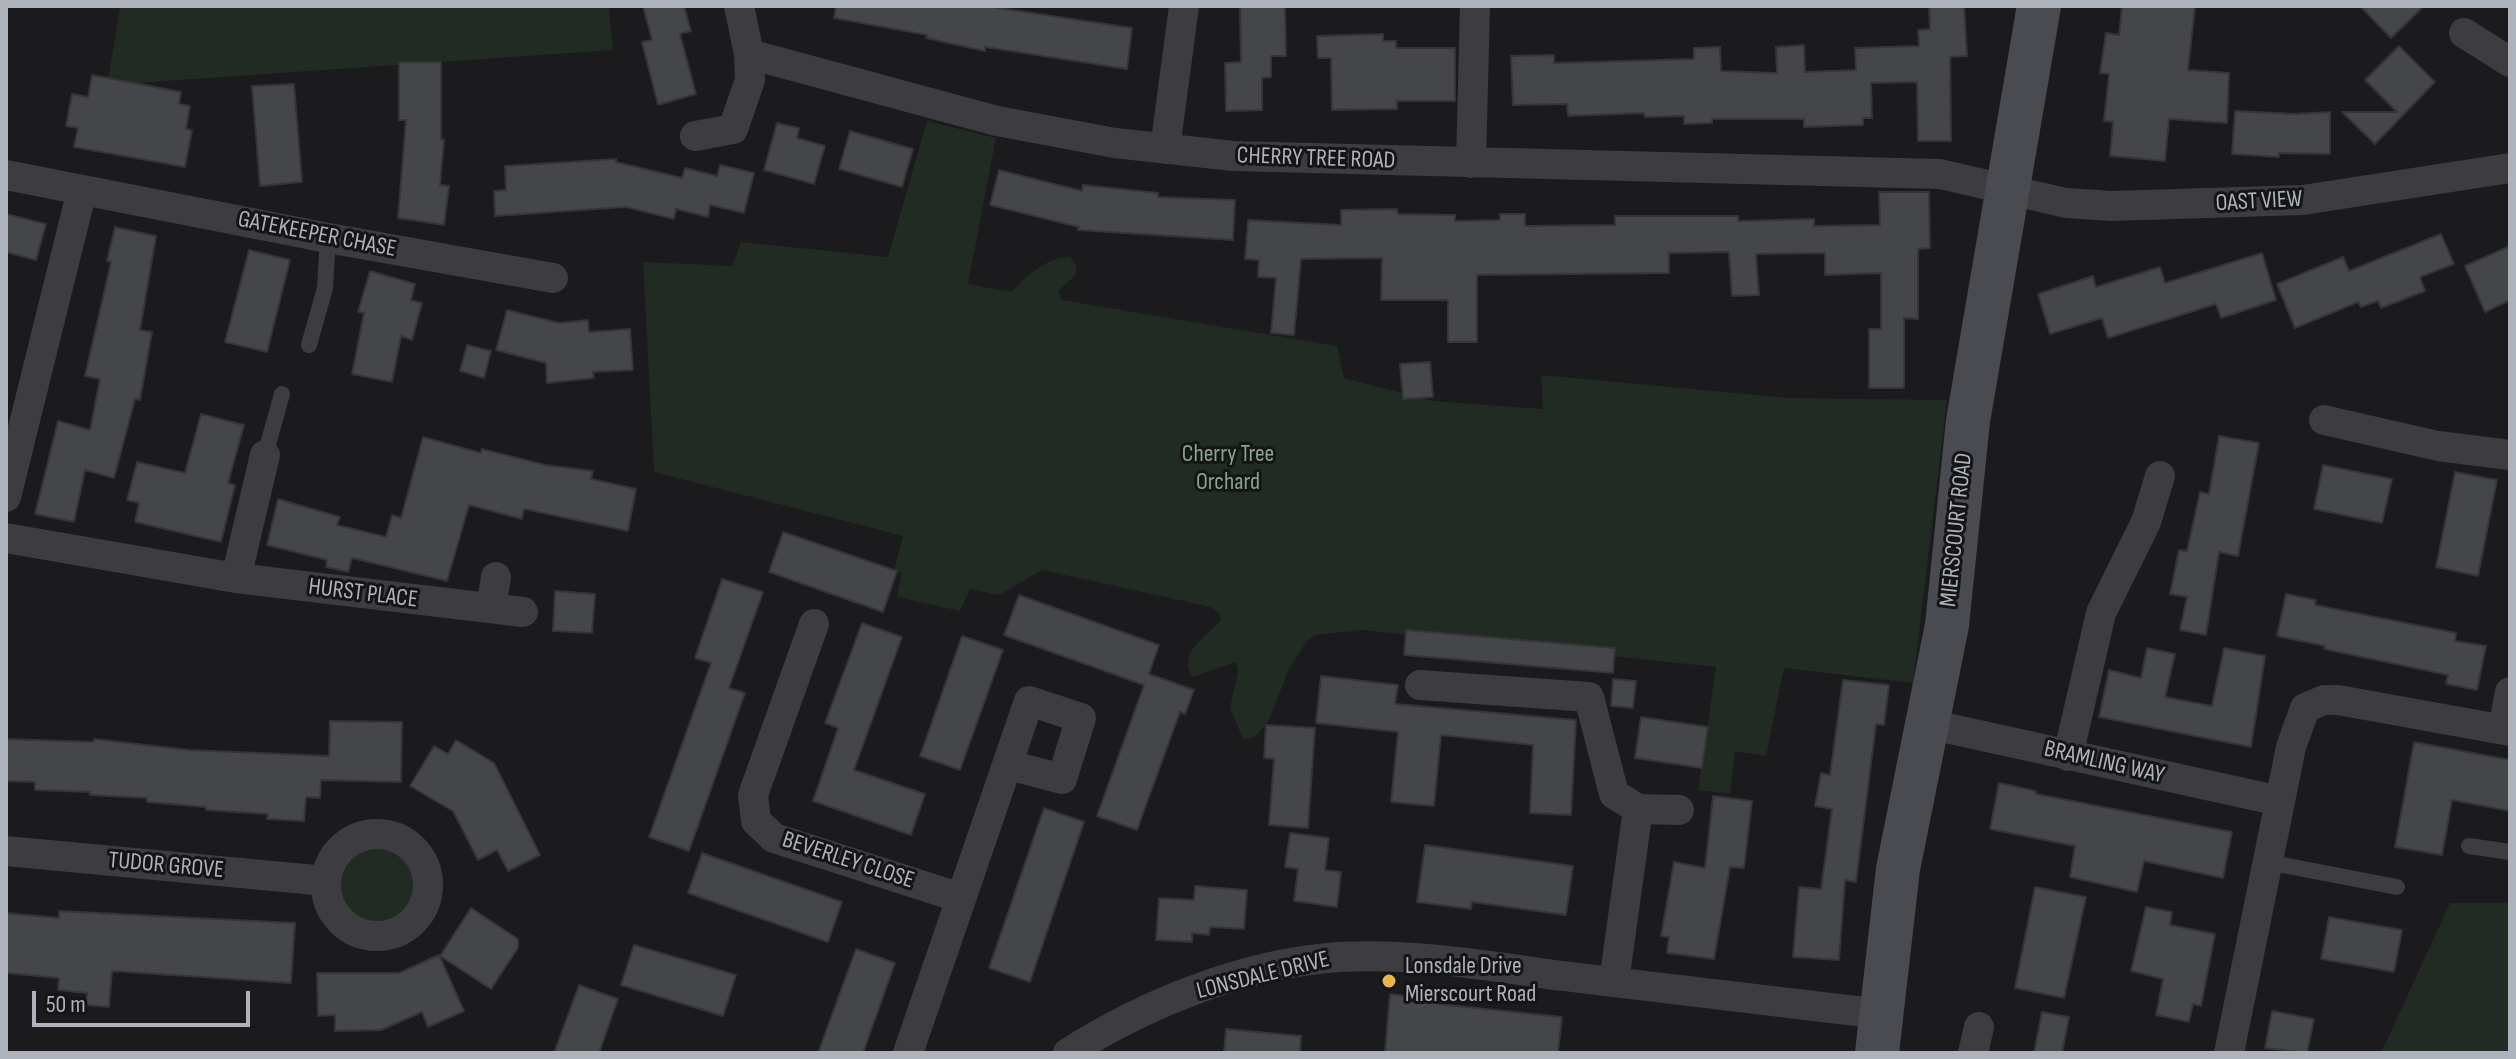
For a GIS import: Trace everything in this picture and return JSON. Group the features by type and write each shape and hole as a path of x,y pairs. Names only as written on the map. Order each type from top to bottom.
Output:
{"street":[{"path":"695,136 733,129 750,80 749,54 739,6"},
{"path":"1165,149 1184,6"},
{"path":"1471,163 1475,6"},
{"name":"MIERSCOURT ROAD","path":"1879,1034 1898,869 1950,608 1968,421 2039,6"},
{"path":"2464,33 2510,62"},
{"name":"CHERRY TREE ROAD","path":"749,54 997,121 1165,149 1289,159 1940,174 2007,189"},
{"name":"OAST VIEW","path":"2007,189 2066,203 2112,206 2249,204 2352,195 2510,168"},
{"name":"GATEKEEPER CHASE","path":"6,175 553,278"},
{"path":"6,497 82,190"},
{"path":"2324,420 2438,446 2510,455"},
{"path":"236,578 265,455"},
{"path":"2068,756 2101,613 2146,522 2160,476"},
{"name":"HURST PLACE","path":"6,538 236,578 523,612"},
{"path":"491,608 496,577"},
{"name":"BEVERLEY CLOSE","path":"814,624 753,795 756,821 774,838 961,898"},
{"path":"1420,685 1589,697 1614,794 1638,809 1679,810"},
{"path":"2229,1053 2299,717 2313,702 2338,700 2506,730 2510,692"},
{"name":"BRAMLING WAY","path":"1928,724 2280,801"},
{"path":"908,1053 1009,765"},
{"path":"1614,982 1638,809"},
{"name":"TUDOR GROVE","path":"6,851 326,881"},
{"name":"LONSDALE DRIVE","path":"1068,1053 1127,1020 1198,991 1286,966 1339,957 1439,960 1614,982 1879,1034"}],"lane":[{"path":"309,345 325,288 328,238"},
{"path":"265,455 282,394"},
{"path":"2469,846 2510,852"},
{"path":"2267,862 2397,887"}],"green space":[{"path":"120,6 609,6 613,50 107,85"},
{"name":"Cherry Tree Orchard","path":"927,121 996,138 968,284 1012,292 1038,268 1070,257 1076,264 1076,275 1058,291 1062,300 1337,346 1344,378 1433,401 1543,409 1541,375 1789,398 1947,400 1913,683 1784,668 1766,756 1735,751 1730,794 1698,790 1716,667 1362,630 1315,635 1306,642 1289,669 1269,720 1254,738 1243,739 1230,708 1238,671 1236,662 1192,677 1188,668 1191,652 1221,620 1219,613 1211,607 1042,570 999,595 970,589 960,611 897,597 902,573 894,570 903,536 654,472 643,262 732,266 741,242 888,257"},
{"path":"377,844 392,847 404,856 413,868 416,883 413,898 404,910 392,919 377,922 362,919 350,910 341,898 338,883 341,868 350,856 362,847"},
{"path":"2450,903 2510,903 2510,1053 2381,1053"}],"building":[{"path":"643,6 684,6 691,31 680,34 696,94 658,105 642,42 652,40"},
{"path":"836,6 986,6 1132,28 1127,69 985,47 985,51 926,38 927,35 834,18"},
{"path":"1240,6 1285,6 1286,56 1271,56 1271,77 1262,78 1262,110 1226,111 1225,63 1241,62"},
{"path":"1929,6 1964,6 1967,56 1950,57 1951,141 1918,141 1917,82 1871,83 1872,118 1863,118 1863,125 1804,127 1804,119 1712,119 1712,123 1684,124 1684,116 1645,117 1644,113 1568,116 1567,104 1513,105 1511,56 1554,55 1554,63 1694,59 1694,48 1720,47 1721,71 1777,73 1776,47 1804,45 1805,72 1856,70 1855,48 1919,46 1918,30 1930,29"},
{"path":"2122,6 2195,6 2188,70 2229,73 2227,123 2169,119 2165,161 2110,156 2113,122 2104,121 2109,74 2100,73 2106,33 2119,35"},
{"path":"2360,6 2424,6 2391,38"},
{"path":"1383,34 1383,41 1396,41 1396,48 1455,48 1455,101 1397,101 1397,109 1332,110 1331,58 1318,58 1317,36"},
{"path":"2399,46 2435,82 2375,144 2342,112 2397,112 2365,80"},
{"path":"399,62 441,62 441,139 444,140 440,185 449,186 444,225 398,218 406,120 399,120"},
{"path":"92,75 181,92 179,104 190,106 186,129 192,130 185,167 74,147 78,128 66,126 72,94 88,97"},
{"path":"294,84 302,182 260,186 252,86"},
{"path":"2235,111 2330,112 2330,154 2279,153 2279,157 2232,154"},
{"path":"777,123 799,128 797,138 825,146 814,184 764,170"},
{"path":"850,131 913,149 902,187 839,169"},
{"path":"616,159 616,162 682,178 685,168 717,176 720,165 754,173 744,213 710,205 708,217 676,209 674,219 626,207 495,216 494,191 506,190 505,166"},
{"path":"999,170 1082,191 1083,185 1158,193 1158,197 1235,200 1233,240 1078,230 1079,227 990,205"},
{"path":"1879,192 1929,192 1930,248 1918,249 1918,319 1904,318 1904,388 1869,388 1869,329 1881,329 1881,273 1825,275 1825,253 1756,254 1759,295 1732,296 1729,252 1669,253 1669,273 1477,275 1477,342 1448,342 1448,300 1381,300 1382,258 1301,259 1294,335 1271,333 1276,278 1258,277 1259,260 1245,259 1248,220 1341,225 1341,210 1397,209 1398,214 1455,215 1455,221 1500,220 1500,214 1525,214 1525,226 1615,225 1615,216 1738,216 1738,221 1814,219 1814,226 1880,225"},
{"path":"6,214 46,224 36,260 6,252"},
{"path":"115,227 156,236 140,330 152,332 140,400 135,399 114,478 85,470 74,522 35,514 58,421 90,430 100,379 85,376 111,262 107,261"},
{"path":"2441,234 2454,264 2420,277 2425,291 2381,308 2378,301 2361,307 2358,302 2295,328 2277,284 2343,257 2349,271"},
{"path":"2510,246 2510,300 2485,312 2465,266"},
{"path":"249,250 290,260 267,352 225,342"},
{"path":"2262,253 2276,300 2221,318 2216,304 2108,338 2102,318 2050,334 2038,294 2093,276 2096,287 2160,267 2165,283"},
{"path":"370,271 415,284 411,300 422,303 412,340 401,336 392,382 352,374 364,313 358,312"},
{"path":"507,310 559,323 588,320 589,332 630,329 633,370 593,372 594,378 547,383 546,363 496,350"},
{"path":"467,345 491,351 484,378 460,371"},
{"path":"1430,362 1433,397 1403,399 1400,364"},
{"path":"201,414 244,425 228,483 235,485 221,542 135,522 139,503 127,500 137,462 185,473"},
{"path":"2219,436 2259,443 2238,556 2219,552 2206,635 2180,630 2187,597 2170,594 2179,550 2187,551 2200,492 2209,494"},
{"path":"423,437 481,453 482,449 545,465 593,471 591,479 636,489 628,531 524,509 522,519 469,505 447,581 352,558 348,572 326,567 327,560 267,545 278,499 340,517 337,525 386,537 392,515 401,518"},
{"path":"2323,465 2392,479 2382,523 2314,509"},
{"path":"2455,472 2497,480 2478,576 2436,567"},
{"path":"783,532 897,571 883,612 769,572"},
{"path":"722,579 763,592 729,688 745,693 689,851 649,837 711,663 695,658"},
{"path":"555,591 595,594 592,633 553,631"},
{"path":"2286,594 2316,600 2315,605 2456,633 2455,641 2486,646 2477,690 2446,684 2448,675 2277,636"},
{"path":"1019,595 1159,645 1149,674 1194,690 1185,714 1180,712 1137,830 1097,816 1144,685 1004,635"},
{"path":"862,623 902,637 854,770 925,794 911,835 813,801 838,728 825,723"},
{"path":"1406,630 1615,648 1613,673 1404,655"},
{"path":"962,636 1003,650 960,770 920,756"},
{"path":"2147,648 2175,654 2165,697 2212,706 2224,648 2265,656 2251,747 2099,717 2109,670 2141,678"},
{"path":"1321,676 1398,685 1395,704 1576,720 1571,815 1530,813 1533,745 1441,735 1434,806 1391,802 1398,732 1316,723"},
{"path":"1613,679 1636,681 1633,708 1611,706"},
{"path":"1843,680 1889,685 1884,725 1876,724 1856,882 1845,880 1839,960 1793,957 1799,887 1821,889 1832,809 1815,806 1821,773 1830,775"},
{"path":"1641,717 1708,727 1702,768 1635,758"},
{"path":"330,721 402,722 401,782 321,780 320,798 306,797 304,821 267,819 268,814 147,802 147,798 35,790 35,782 6,781 6,739 93,742 94,739 189,750 329,756"},
{"path":"1266,725 1315,728 1308,828 1269,825 1274,759 1264,758"},
{"path":"456,740 494,763 540,855 508,871 497,850 478,860 453,811 410,786 434,746 448,754"},
{"path":"2414,742 2510,760 2510,811 2452,800 2442,855 2395,847"},
{"path":"1999,783 2036,791 2036,794 2232,832 2223,878 2144,861 2137,892 2070,877 2075,846 1990,829"},
{"path":"1713,796 1752,801 1744,868 1730,867 1714,959 1667,953 1669,937 1661,936 1674,862 1705,868"},
{"path":"1044,808 1084,822 1030,982 989,968"},
{"path":"1290,833 1329,838 1325,870 1341,872 1337,907 1294,901 1298,869 1285,867"},
{"path":"1425,845 1573,866 1566,915 1472,902 1471,909 1417,902"},
{"path":"702,853 842,902 828,942 688,893"},
{"path":"1195,886 1247,890 1244,929 1210,927 1209,935 1192,933 1192,942 1156,940 1159,898 1194,900"},
{"path":"2035,887 2086,897 2064,998 2015,988"},
{"path":"2146,907 2172,912 2170,925 2215,934 2201,1006 2193,1004 2189,1022 2156,1015 2163,979 2131,971"},
{"path":"471,908 518,939 518,948 491,989 440,956"},
{"path":"59,911 295,923 291,983 112,971 109,1007 86,1005 87,993 58,990 59,978 6,973 6,913 59,918"},
{"path":"2329,917 2402,930 2394,972 2321,959"},
{"path":"634,945 736,975 723,1016 621,985"},
{"path":"856,949 895,963 863,1053 818,1053"},
{"path":"439,955 464,1011 428,1027 422,1012 381,1030 335,1031 335,1015 318,1016 317,973 399,973"},
{"path":"579,985 618,999 599,1053 554,1053"},
{"path":"1390,994 1438,999 1438,1004 1562,1017 1558,1053 1385,1053"},
{"path":"2272,1011 2314,1019 2307,1053 2265,1048"},
{"path":"2042,1012 2069,1017 2062,1053 2034,1053"},
{"path":"1226,1029 1301,1036 1300,1053 1224,1053"}],"place":[{"name":"Lonsdale Drive Mierscourt Road","path":"1389,981"}]}
